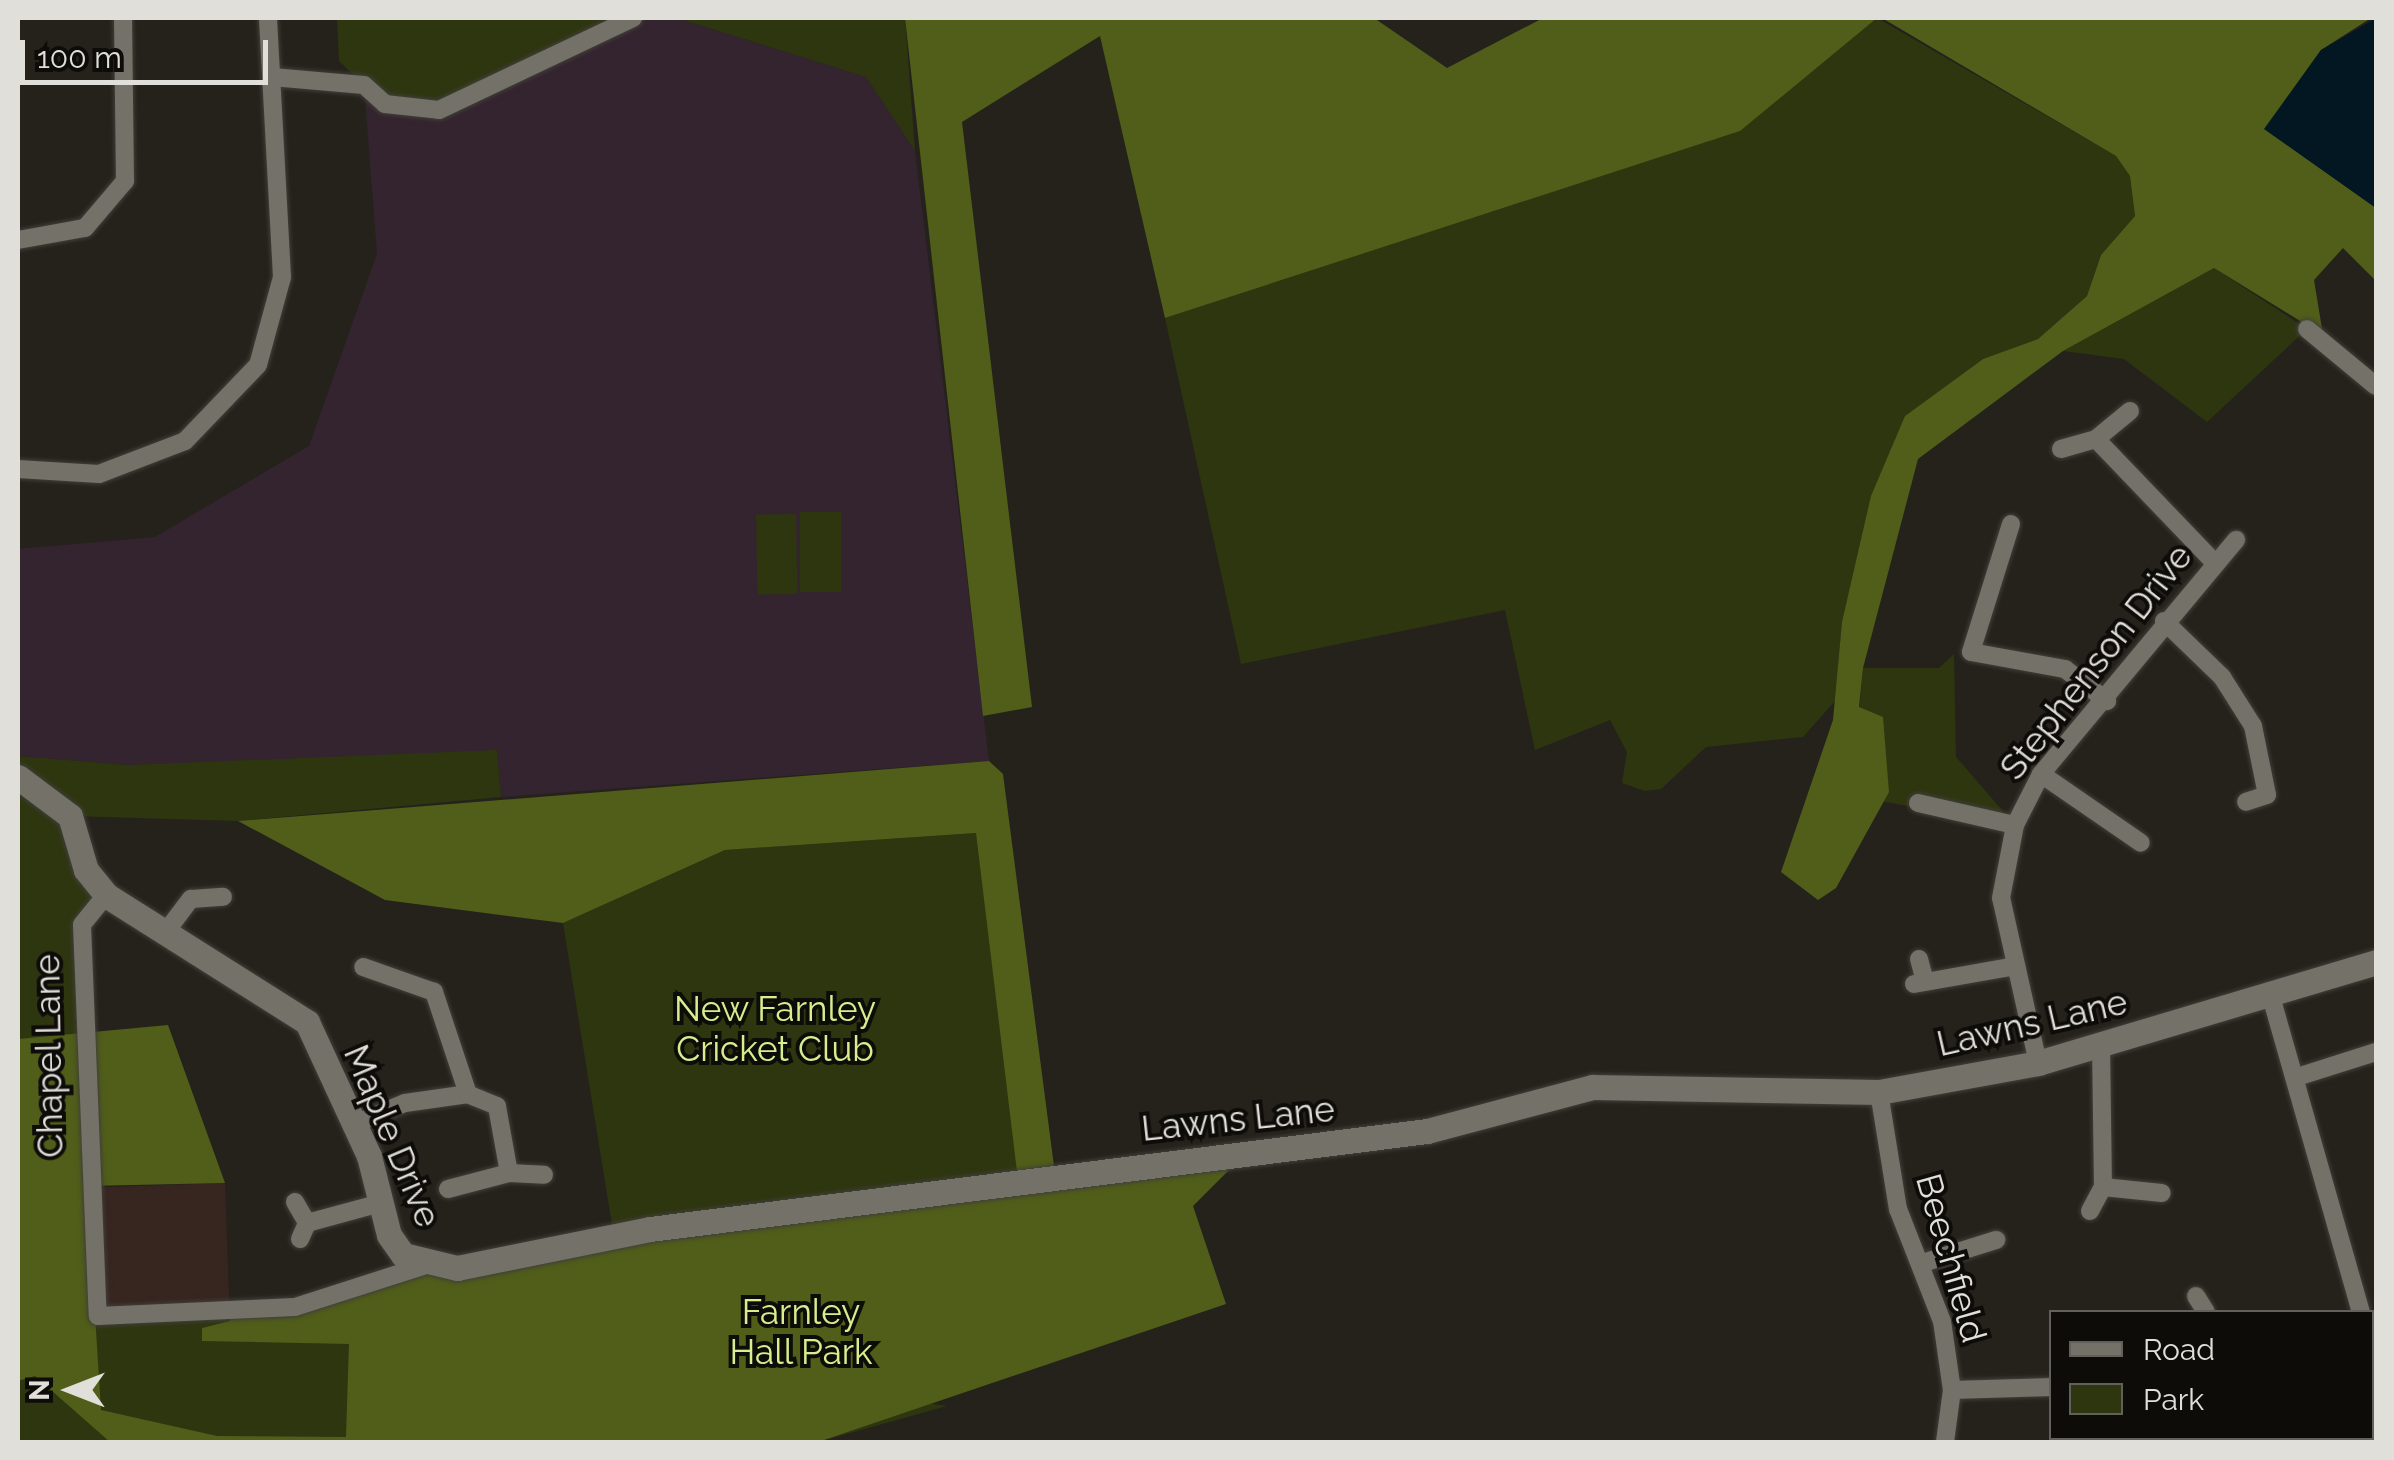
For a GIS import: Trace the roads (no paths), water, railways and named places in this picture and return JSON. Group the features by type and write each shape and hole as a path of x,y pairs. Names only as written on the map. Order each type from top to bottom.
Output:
{"street":[{"path":"18,240 84,228 112,206 130,150 123,18"},
{"path":"18,469 99,474 185,441 258,364 282,277 268,18"},
{"path":"272,77 364,85 385,104 439,110 632,18"},
{"path":"2307,329 2376,386"},
{"path":"2061,449 2096,439 2130,411"},
{"path":"2096,439 2214,561"},
{"path":"2011,524 1971,652 2065,668 2107,701"},
{"name":"Stephenson Drive","path":"2038,1063 2010,967 2000,898 2015,825 2041,774 2107,701 2164,621 2236,540"},
{"path":"2164,621 2222,678 2253,726 2276,795 2246,802"},
{"path":"2041,774 2141,843"},
{"path":"18,778 70,816 86,870 106,895"},
{"path":"1918,803 2015,825"},
{"name":"Maple Drive","path":"106,895 168,928 222,975 291,1004 355,1124 377,1204 404,1255 426,1264"},
{"name":"Chapel Lane","path":"98,1316 82,925 106,895"},
{"path":"168,928 191,899 223,897"},
{"path":"1919,959 1920,982 2010,967"},
{"name":"Lawns Lane","path":"98,1316 295,1308 426,1264 486,1264 650,1229 1382,1138 1592,1088 1879,1092 2038,1063 2272,1000 2376,962"},
{"path":"363,968 434,992 468,1094"},
{"path":"2272,1000 2360,1310"},
{"path":"2090,1211 2103,1187 2101,1044"},
{"path":"2297,1077 2376,1052"},
{"name":"Beechfield","path":"1879,1092 1898,1209 1923,1262 1952,1390 1945,1442"},
{"path":"355,1124 405,1103 468,1094 497,1106 509,1173"},
{"path":"448,1189 509,1173 544,1175"},
{"path":"2103,1187 2162,1193"},
{"path":"295,1202 304,1231 377,1204"},
{"path":"1923,1262 1996,1240"},
{"path":"2196,1296 2205,1310"},
{"path":"1952,1390 2049,1386"}],"water":[{"path":"2376,18 2376,208 2264,129 2321,50"}],"park label":[{"name":"New Farnley Cricket Club","path":"775,1029"},
{"name":"Farnley Hall Park","path":"801,1332"}]}
